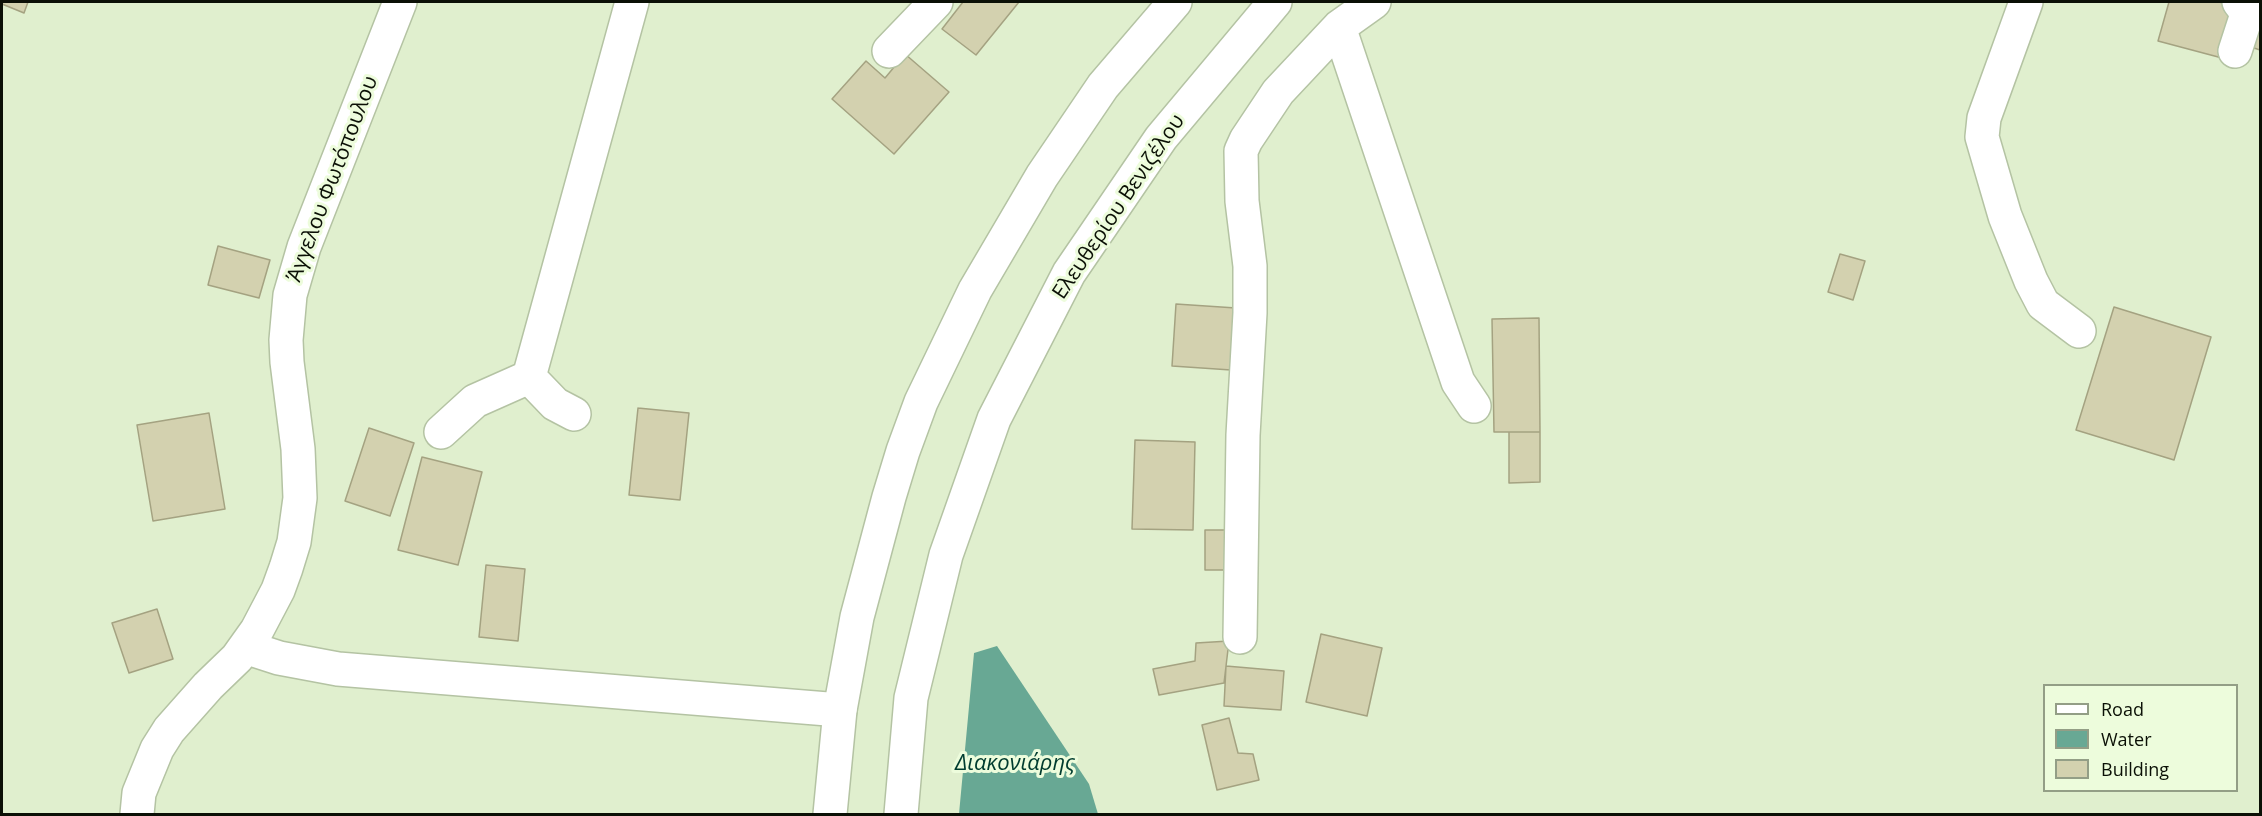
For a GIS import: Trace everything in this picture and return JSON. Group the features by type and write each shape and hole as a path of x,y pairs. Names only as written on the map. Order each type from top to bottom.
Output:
{"street":[{"name":"Άγγελου Φωτόπουλου","path":"137,814 139,794 146,773 169,730 245,647 268,612 294,542 300,475 286,340 290,295 304,247 400,2"},
{"path":"529,377 632,2"},
{"path":"889,51 936,2"},
{"path":"830,814 840,710 857,617 889,497 914,422 944,353 993,259 1072,130 1103,86 1174,2"},
{"name":"Ελευθερίου Βενιζέλου","path":"902,814 911,698 946,555 994,419 1069,273 1161,138 1275,2"},
{"path":"1240,637 1243,435 1250,301 1250,266 1242,201 1241,151 1258,121 1278,93 1340,27 1374,2"},
{"path":"2026,2 1984,118 1982,137 2005,216 2031,281 2043,304 2079,331"},
{"path":"2235,51 2246,17 2245,10 2239,2"},
{"path":"1340,27 1458,382 1474,406"},
{"path":"529,377 555,404 574,414"},
{"path":"441,432 475,401 529,377"},
{"path":"245,647 279,658 338,669 840,710"}],"water":[{"name":"Διακονιάρης","path":"997,646 1089,784 1098,814 959,814 974,653"}],"building":[{"path":"2,2 28,2 24,13"},
{"path":"963,2 1019,2 976,55 942,29"},
{"path":"2169,2 2219,2 2236,6 2222,58 2158,41"},
{"path":"2257,27 2260,28 2260,50 2251,47"},
{"path":"905,54 949,92 894,154 832,99 866,61 885,78"},
{"path":"218,246 270,260 259,298 208,285"},
{"path":"1840,254 1865,261 1853,300 1828,292"},
{"path":"1176,304 1236,308 1231,370 1172,366"},
{"path":"2114,307 2211,337 2174,460 2076,430"},
{"path":"1539,318 1540,432 1494,432 1492,319"},
{"path":"638,408 689,413 680,500 629,495"},
{"path":"209,413 225,509 153,521 137,425"},
{"path":"369,428 414,443 390,516 345,501"},
{"path":"1509,432 1540,432 1540,482 1509,483"},
{"path":"1135,440 1195,442 1193,530 1132,529"},
{"path":"422,457 482,472 458,565 398,550"},
{"path":"1205,530 1232,530 1232,570 1205,570"},
{"path":"486,565 525,569 518,641 479,637"},
{"path":"157,609 173,659 129,673 112,623"},
{"path":"1321,634 1382,648 1367,716 1306,702"},
{"path":"1229,641 1224,683 1159,695 1153,669 1195,661 1196,643"},
{"path":"1226,666 1284,671 1281,710 1224,706"},
{"path":"1229,718 1238,753 1253,754 1259,780 1217,790 1202,725"}]}
